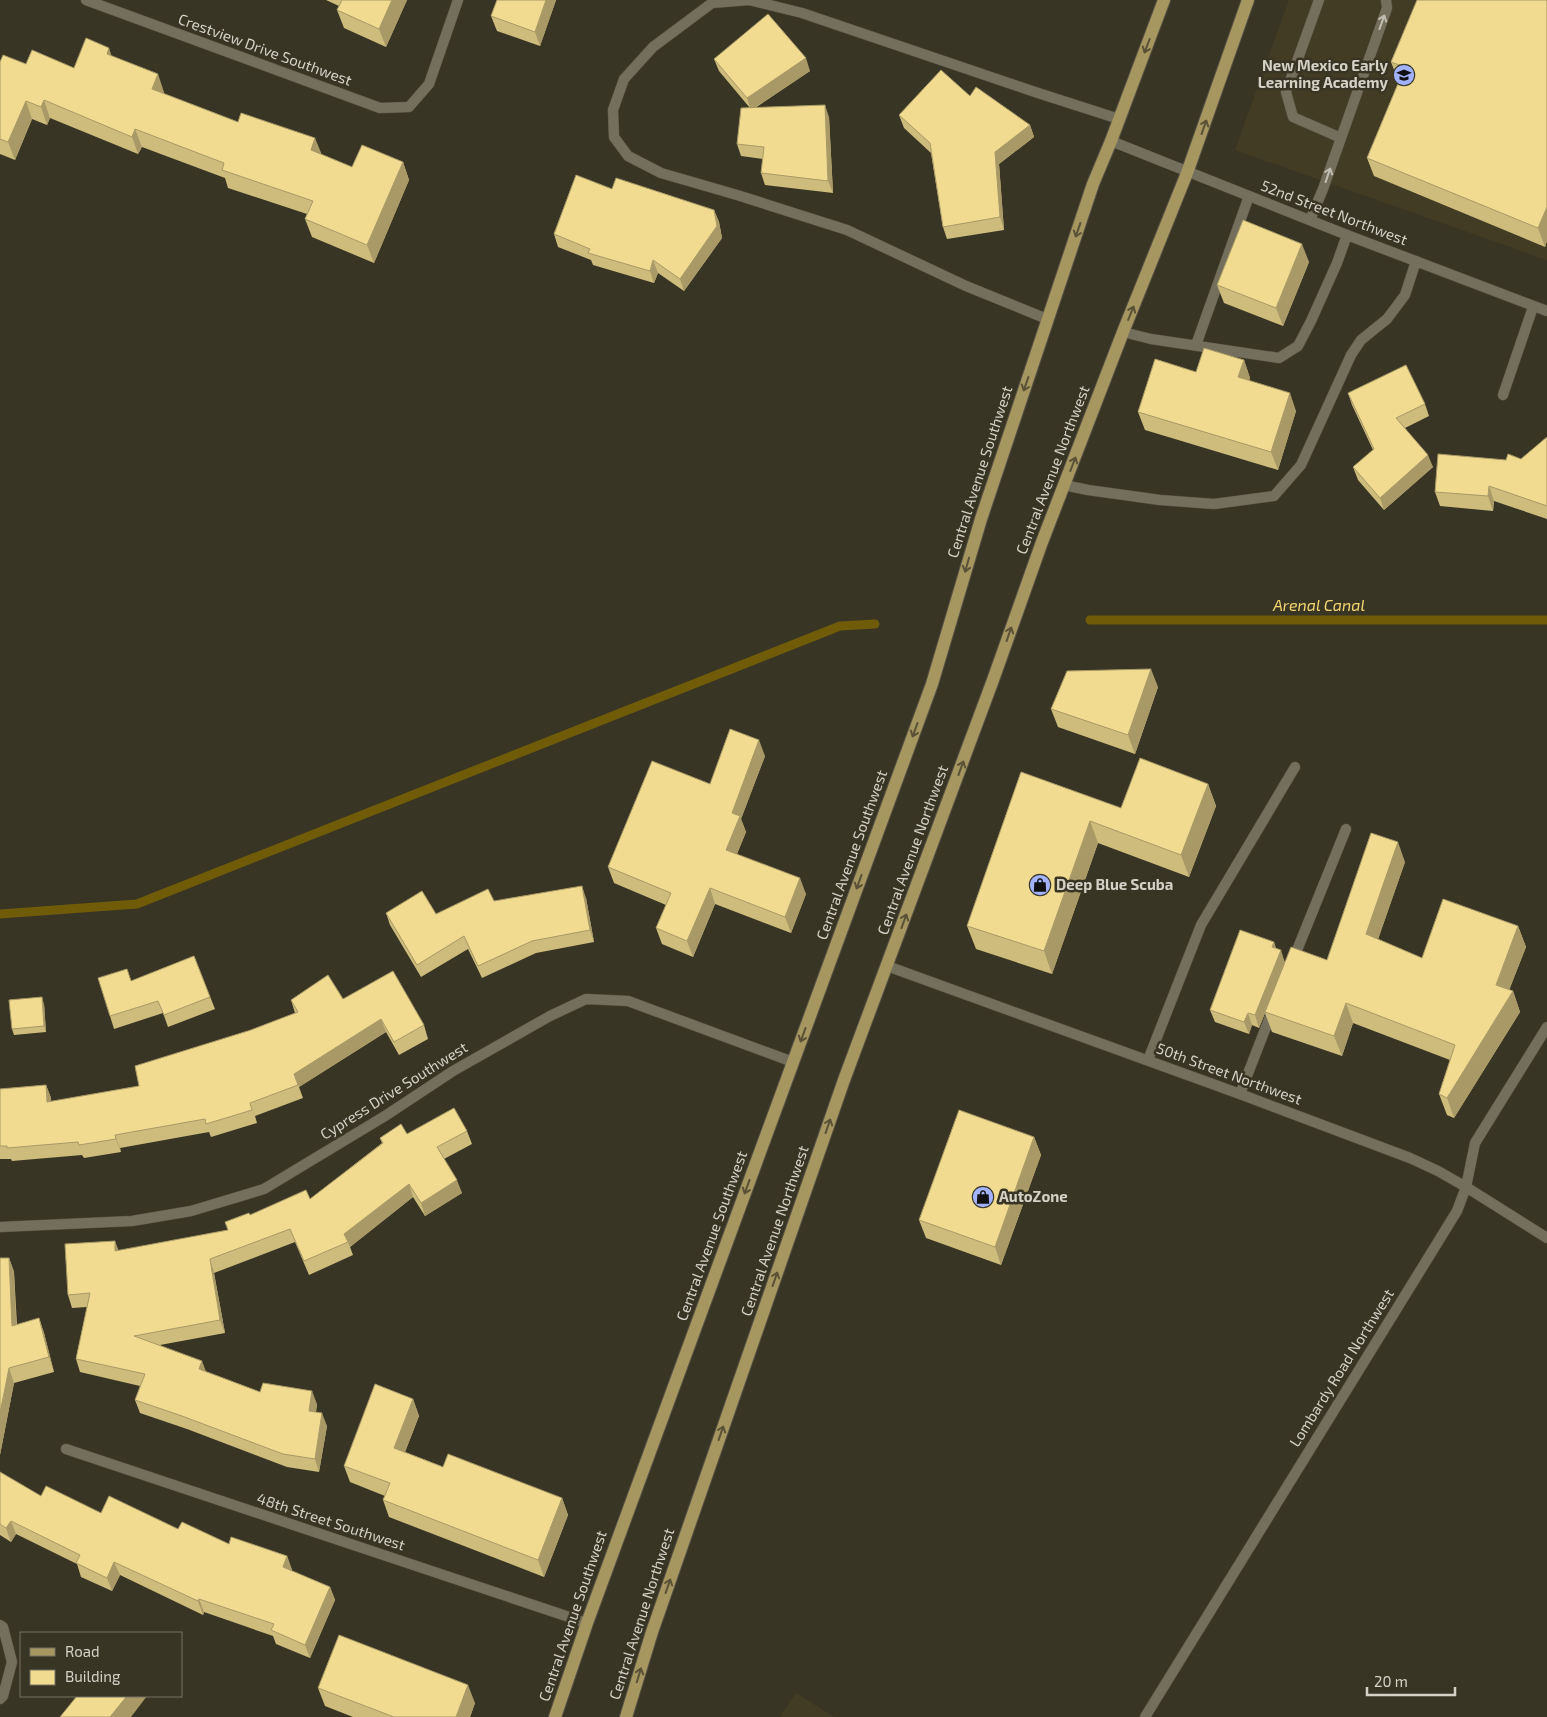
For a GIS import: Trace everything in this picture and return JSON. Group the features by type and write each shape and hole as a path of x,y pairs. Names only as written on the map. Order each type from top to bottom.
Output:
{"main road":[{"name":"Central Avenue Southwest","path":"555,1717 587,1622 932,684 981,519 1093,184 1111,142 1164,0"},
{"name":"Central Avenue Northwest","path":"626,1717 661,1604 844,1080 888,966 1042,542 1123,332 1188,173 1248,0"}],"street":[{"name":"Crestview Drive Southwest","path":"86,0 380,108 409,106 429,84 458,0"},
{"path":"1048,319 966,286 846,230 737,195 660,173 628,156 614,137 613,110 624,78 654,47 712,4 749,0 802,12 1119,119"},
{"path":"1319,0 1286,92 1293,117 1341,138"},
{"path":"1310,220 1387,8 1386,0"},
{"name":"52nd Street Northwest","path":"1111,142 1416,262 1547,311"},
{"path":"1196,345 1249,196"},
{"path":"1123,332 1279,358 1298,346 1337,263 1347,235"},
{"path":"1064,485 1160,500 1214,504 1274,496 1301,465 1351,355 1361,340 1387,319 1405,295 1416,262"},
{"path":"1503,395 1533,306"},
{"path":"1148,1060 1201,925 1295,767"},
{"path":"1288,972 1346,829"},
{"name":"50th Street Northwest","path":"888,966 1148,1060 1410,1158 1466,1187 1547,1238"},
{"path":"1240,1094 1277,998"},
{"name":"Cypress Drive Southwest","path":"0,1227 132,1221 191,1211 264,1189 385,1116 453,1071 550,1016 586,999 628,1000 793,1062"},
{"name":"Lombardy Road Northwest","path":"1145,1717 1457,1211 1466,1187 1475,1143 1547,1027"},
{"name":"48th Street Southwest","path":"66,1449 587,1622"},
{"path":"0,1625 3,1627 12,1662 0,1699"}],"shaded area":[{"name":"New Mexico Early Learning Academy","path":"1289,0 1547,0 1547,260 1235,150"},
{"path":"796,1693 834,1717 780,1717"}],"building":[{"path":"342,0 392,0 379,29 337,10"},
{"path":"497,0 546,0 535,32 491,16"},
{"path":"1417,0 1547,0 1547,207 1538,228 1367,158 1405,67 1391,62"},
{"path":"768,14 806,58 747,98 714,59"},
{"path":"86,38 109,48 107,54 158,74 152,89 238,122 241,113 315,138 311,150 352,167 362,145 403,162 367,245 305,219 313,201 222,170 224,163 135,129 132,137 44,100 41,107 26,101 8,142 0,139 0,62 3,55 26,64 32,50 74,68"},
{"path":"941,70 970,96 976,87 1030,125 995,152 1000,217 943,227 930,143 899,115"},
{"path":"825,105 828,181 761,173 764,147 737,144 741,108"},
{"path":"576,175 612,189 616,178 714,210 717,226 680,279 653,260 650,271 588,253 590,249 554,234"},
{"path":"1243,220 1302,244 1276,308 1217,285"},
{"path":"1204,348 1244,360 1238,377 1290,393 1271,452 1138,412 1155,359 1196,372"},
{"path":"1406,365 1425,404 1396,418 1428,455 1380,498 1353,467 1374,449 1348,393"},
{"path":"1547,437 1547,506 1489,486 1488,496 1435,492 1438,454 1506,460 1508,454 1521,459"},
{"path":"1151,669 1128,735 1051,709 1067,671"},
{"path":"730,729 759,740 732,813 740,816 726,850 800,878 785,917 710,888 687,941 656,928 671,893 608,867 652,761 710,784"},
{"path":"1140,758 1208,784 1181,855 1090,821 1044,951 967,926 1021,772 1121,808"},
{"path":"1371,833 1398,842 1366,934 1422,958 1443,899 1518,926 1496,985 1513,991 1447,1098 1439,1094 1455,1045 1346,1003 1334,1036 1265,1012 1291,947 1327,960"},
{"path":"582,886 590,930 532,941 478,966 464,936 417,965 386,913 422,891 436,914 488,889 494,901"},
{"path":"1240,930 1274,942 1272,947 1281,950 1255,1015 1248,1013 1244,1022 1210,1010"},
{"path":"194,956 210,997 164,1015 158,1001 110,1016 98,978 127,969 131,981"},
{"path":"393,971 424,1025 394,1042 381,1019 294,1074 298,1085 250,1103 252,1110 206,1124 205,1119 115,1135 116,1139 79,1145 78,1142 7,1148 7,1146 0,1146 0,1089 46,1085 47,1102 139,1086 135,1066 251,1030 298,1012 291,1000 328,975 343,999"},
{"path":"42,997 44,1026 12,1029 9,1000"},
{"path":"454,1108 467,1131 437,1147 457,1180 421,1203 409,1184 344,1234 348,1242 304,1261 290,1229 210,1259 220,1320 134,1336 202,1361 199,1369 260,1392 263,1383 312,1391 309,1411 322,1413 315,1459 283,1454 135,1400 145,1374 76,1359 90,1293 68,1295 65,1244 115,1241 115,1251 228,1230 225,1222 249,1213 250,1215 306,1190 310,1199 383,1143 380,1138 401,1124 407,1134"},
{"name":"AutoZone","path":"959,1110 1034,1137 995,1247 919,1220"},
{"path":"0,1258 9,1258 12,1326 39,1318 49,1357 9,1368 0,1413"},
{"path":"375,1384 413,1399 394,1448 443,1467 448,1454 562,1498 538,1560 383,1500 390,1483 344,1466"},
{"path":"0,1472 41,1496 46,1486 101,1513 109,1496 178,1529 182,1522 229,1544 231,1537 287,1556 283,1567 330,1587 305,1645 271,1630 274,1624 199,1599 198,1601 114,1562 107,1578 76,1563 80,1555 11,1521 6,1528 0,1524"},
{"path":"339,1635 468,1685 456,1717 394,1717 318,1688"},
{"path":"76,1697 126,1697 110,1717 60,1717"}],"waterway":[{"name":"Arenal Canal","path":"1090,620 1547,620"},
{"path":"0,914 137,904 840,626 875,624"}],"place":[{"name":"New Mexico Early Learning Academy","path":"1404,75"},
{"name":"Deep Blue Scuba","path":"1040,885"},
{"name":"AutoZone","path":"983,1197"}]}
